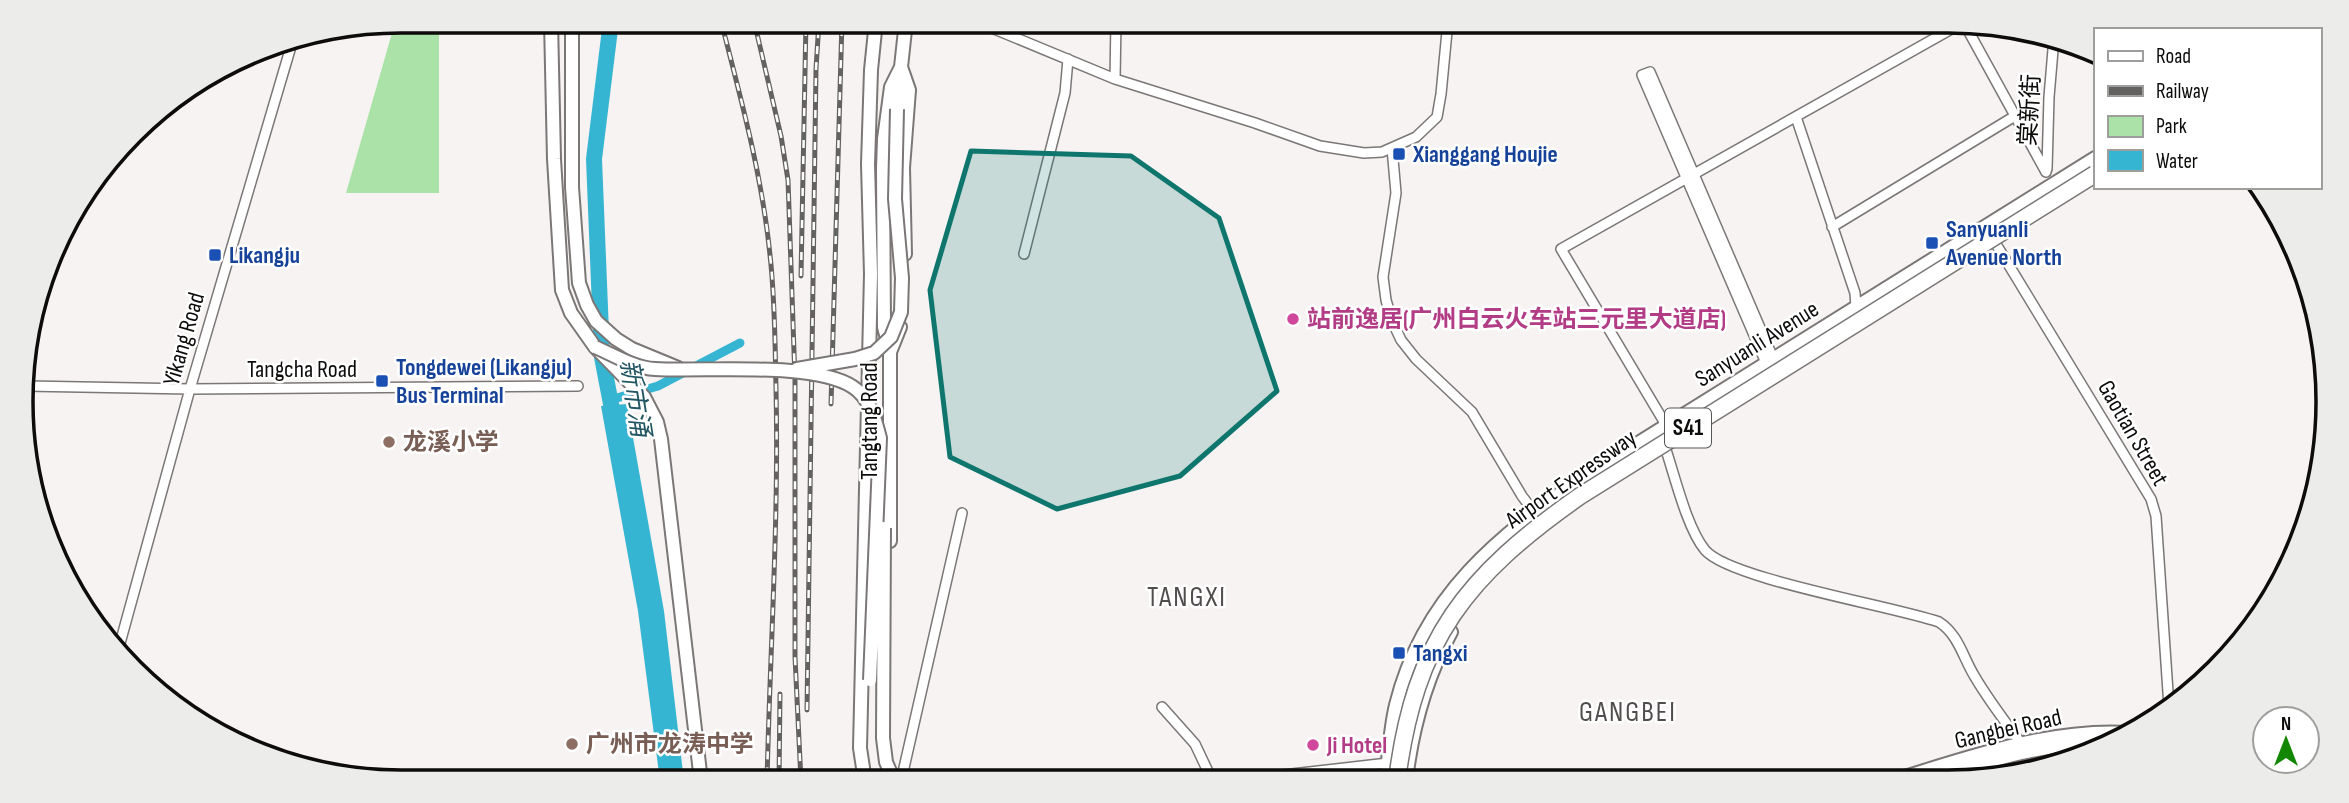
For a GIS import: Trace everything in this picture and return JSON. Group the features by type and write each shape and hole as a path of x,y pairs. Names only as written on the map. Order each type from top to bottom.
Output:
{"highway":[{"name":"Airport Expressway","path":"1396,770 1406,722 1419,681 1434,647 1460,604 1480,578 1505,554 1555,514 1624,468 2094,175"}],"street":[{"path":"551,33 554,159 561,278 570,313 595,346 644,397 657,422 666,473 700,770"},
{"path":"572,33 572,187 579,283 596,321 616,339 632,349 678,368"},
{"name":"Tangtang Road","path":"863,770 860,748 871,274 868,164 875,33"},
{"name":"Tangtang Road","path":"883,770 879,725 889,682 890,352 905,311 907,292 903,168 909,90 901,67 905,33"},
{"path":"1004,33 1115,79 1320,146 1364,153 1382,152 1416,137 1437,117 1447,33"},
{"path":"1115,79 1116,33"},
{"path":"1666,425 1562,249 1945,33"},
{"path":"1969,34 2049,178"},
{"name":"棠新街","path":"2049,178 2049,97 2053,49"},
{"name":"Yikang Road","path":"121,640 190,388 290,51"},
{"path":"1024,254 1065,93 1068,59"},
{"path":"789,370 855,359 874,353 891,337 901,312 902,278 895,199 901,67"},
{"path":"890,352 884,327 883,169 891,87 901,67"},
{"path":"1690,176 1642,75 1650,72 1765,364 1766,387"},
{"path":"1832,227 2015,116"},
{"path":"1796,117 1855,293 1856,307"},
{"path":"1392,148 1396,193 1383,277 1392,321 1401,340 1416,359 1472,412 1534,512"},
{"name":"Sanyuanli Avenue","path":"1395,770 1393,722 1401,688 1414,654 1448,596 1481,556 1534,512 1587,475 1856,307 2049,178 2094,158"},
{"name":"Sanyuanli Avenue","path":"1397,770 1449,636 1473,598 1501,567 1586,501 2094,183"},
{"name":"Gaotian Street","path":"1996,244 2151,499 2156,516 2168,697"},
{"path":"595,346 631,363 653,369 789,370 829,378 855,388 865,398 874,416 880,438 870,680 860,748"},
{"name":"Tangcha Road","path":"34,386 578,386"},
{"path":"867,408 872,418 878,420 885,417 890,409"},
{"path":"1665,450 1691,524 1705,550 1713,557 1753,574 1939,622 1948,628 1958,641 1974,676 2024,748"},
{"path":"889,770 883,738 884,510 890,451"},
{"path":"903,770 961,513"},
{"path":"1162,707 1195,744 1207,770"},
{"name":"Gangbei Road","path":"1939,770 2082,734 2107,733"},
{"name":"Gangbei Road","path":"2024,748 2083,744"},
{"path":"1971,761 1974,769"},
{"name":"Gangbei Road","path":"1951,770 1971,761"}],"highlighted area":[{"path":"971,151 1131,156 1219,218 1277,391 1180,476 1057,509 950,457 930,290"}],"green space":[{"path":"392,33 439,33 439,193 346,193"}],"water":[{"path":"627,404 664,611 683,770 659,770 638,611 601,406"}],"waterway":[{"name":"新市涌","path":"610,33 594,159 602,357 615,425"},
{"path":"610,400 658,386 740,343"}],"railway":[{"path":"724,33 756,166 773,288 776,486 767,770"},
{"path":"757,33 781,136 788,180 795,380 795,657 800,770"},
{"path":"801,276 806,33"},
{"path":"807,710 818,33"},
{"path":"831,404 842,33"},
{"path":"779,770 780,694"}],"place":[{"name":"Xianggang Houjie","path":"1399,154"},
{"name":"Sanyuanli Avenue North","path":"1932,243"},
{"name":"Likangju","path":"215,255"},
{"name":"站前逸居(广州白云火车站三元里大道店)","path":"1293,319"},
{"name":"Tongdewei (Likangju) Bus Terminal","path":"382,381"},
{"name":"龙溪小学","path":"389,442"},
{"name":"Tangxi","path":"1399,653"},
{"name":"广州市龙涛中学","path":"572,744"},
{"name":"Ji Hotel","path":"1313,745"}],"district":[{"name":"TANGXI","path":"1187,597"},
{"name":"GANGBEI","path":"1628,712"}]}
